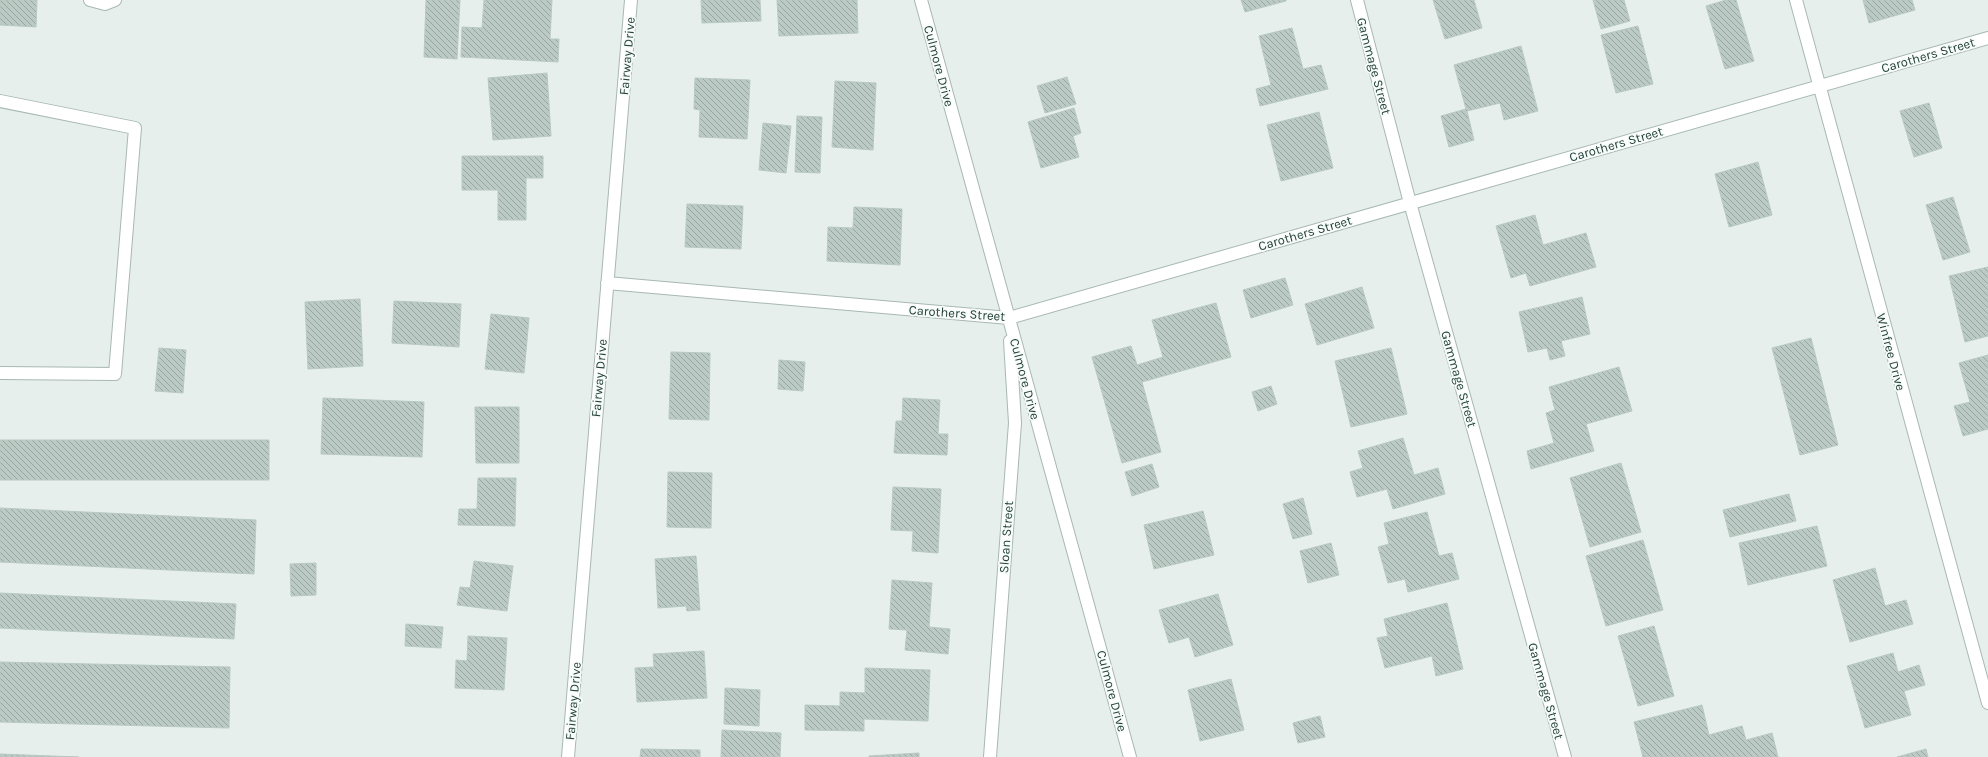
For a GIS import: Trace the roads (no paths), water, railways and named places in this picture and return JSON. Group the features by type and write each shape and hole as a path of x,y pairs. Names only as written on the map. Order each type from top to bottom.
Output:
{"street":[{"path":"90,0 105,4 115,0"},
{"name":"Fairway Drive","path":"568,757 631,0"},
{"name":"Culmore Drive","path":"921,0 1130,757"},
{"name":"Gammage Street","path":"1356,0 1410,203 1565,757"},
{"name":"Winfree Drive","path":"1796,0 1818,86 1988,703"},
{"name":"Carothers Street","path":"607,283 1009,318 1988,38"},
{"path":"0,101 135,128 115,374 0,373"},
{"name":"Sloan Street","path":"990,757 1015,422 1009,318"}]}
